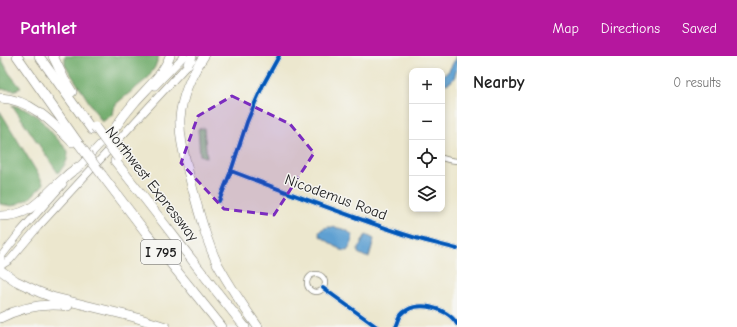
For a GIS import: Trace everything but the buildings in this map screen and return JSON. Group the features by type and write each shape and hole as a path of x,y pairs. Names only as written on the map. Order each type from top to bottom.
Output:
{"highway":[{"name":"I 795","path":"17,56 78,146 222,327"},
{"name":"Northwest Expressway","path":"40,56 213,288 246,327"},
{"path":"53,56 64,79 94,128"},
{"path":"115,128 134,103 155,81 164,69 170,56"},
{"path":"204,56 194,71 183,99 180,119 181,137 198,209 209,244 226,279 258,327"},
{"path":"0,98 15,100 30,106 52,122 78,146"},
{"path":"0,216 15,214 39,203 60,181 78,167"},
{"path":"0,270 16,281 52,297 134,317 166,327"},
{"path":"0,318 17,310 50,305 74,306 106,311"}],"main road":[{"path":"0,260 21,231 115,128 188,59 195,56"},
{"path":"0,266 10,260 188,59"}],"street":[{"path":"220,201 254,103 279,56"},
{"path":"445,159 457,162"},
{"name":"Nicodemus Road","path":"231,171 384,227 457,249"},
{"path":"323,288 377,327"},
{"path":"396,327 400,317 405,312 410,308 419,306 428,306 450,314 457,324"}],"highlighted area":[{"path":"232,96 290,124 314,153 274,215 224,209 181,163 198,116"}],"green space":[{"path":"0,56 9,73 21,88 15,90 0,89"},
{"path":"65,56 159,56 155,67 148,78 117,103 113,109 112,115 102,122 65,65"},
{"path":"12,105 28,110 38,117 68,151 66,163 58,173"},
{"path":"0,111 44,184 29,199 12,206 0,204"},
{"path":"204,128 207,158 200,155 198,129"}],"water":[{"path":"457,56 455,75 451,82 445,84 445,74 448,72"},
{"path":"329,227 346,230 350,233 352,240 347,251 341,250 320,236 319,233 323,228"},
{"path":"366,235 374,239 369,257 358,253 358,250"}],"cycle path":[{"path":"219,201 231,171 247,122 263,85 279,56"},
{"path":"231,171 369,222 416,238 457,249"},
{"path":"323,288 377,327"},
{"path":"396,327 401,315 407,310 422,306 439,309 446,313 457,324"}]}
